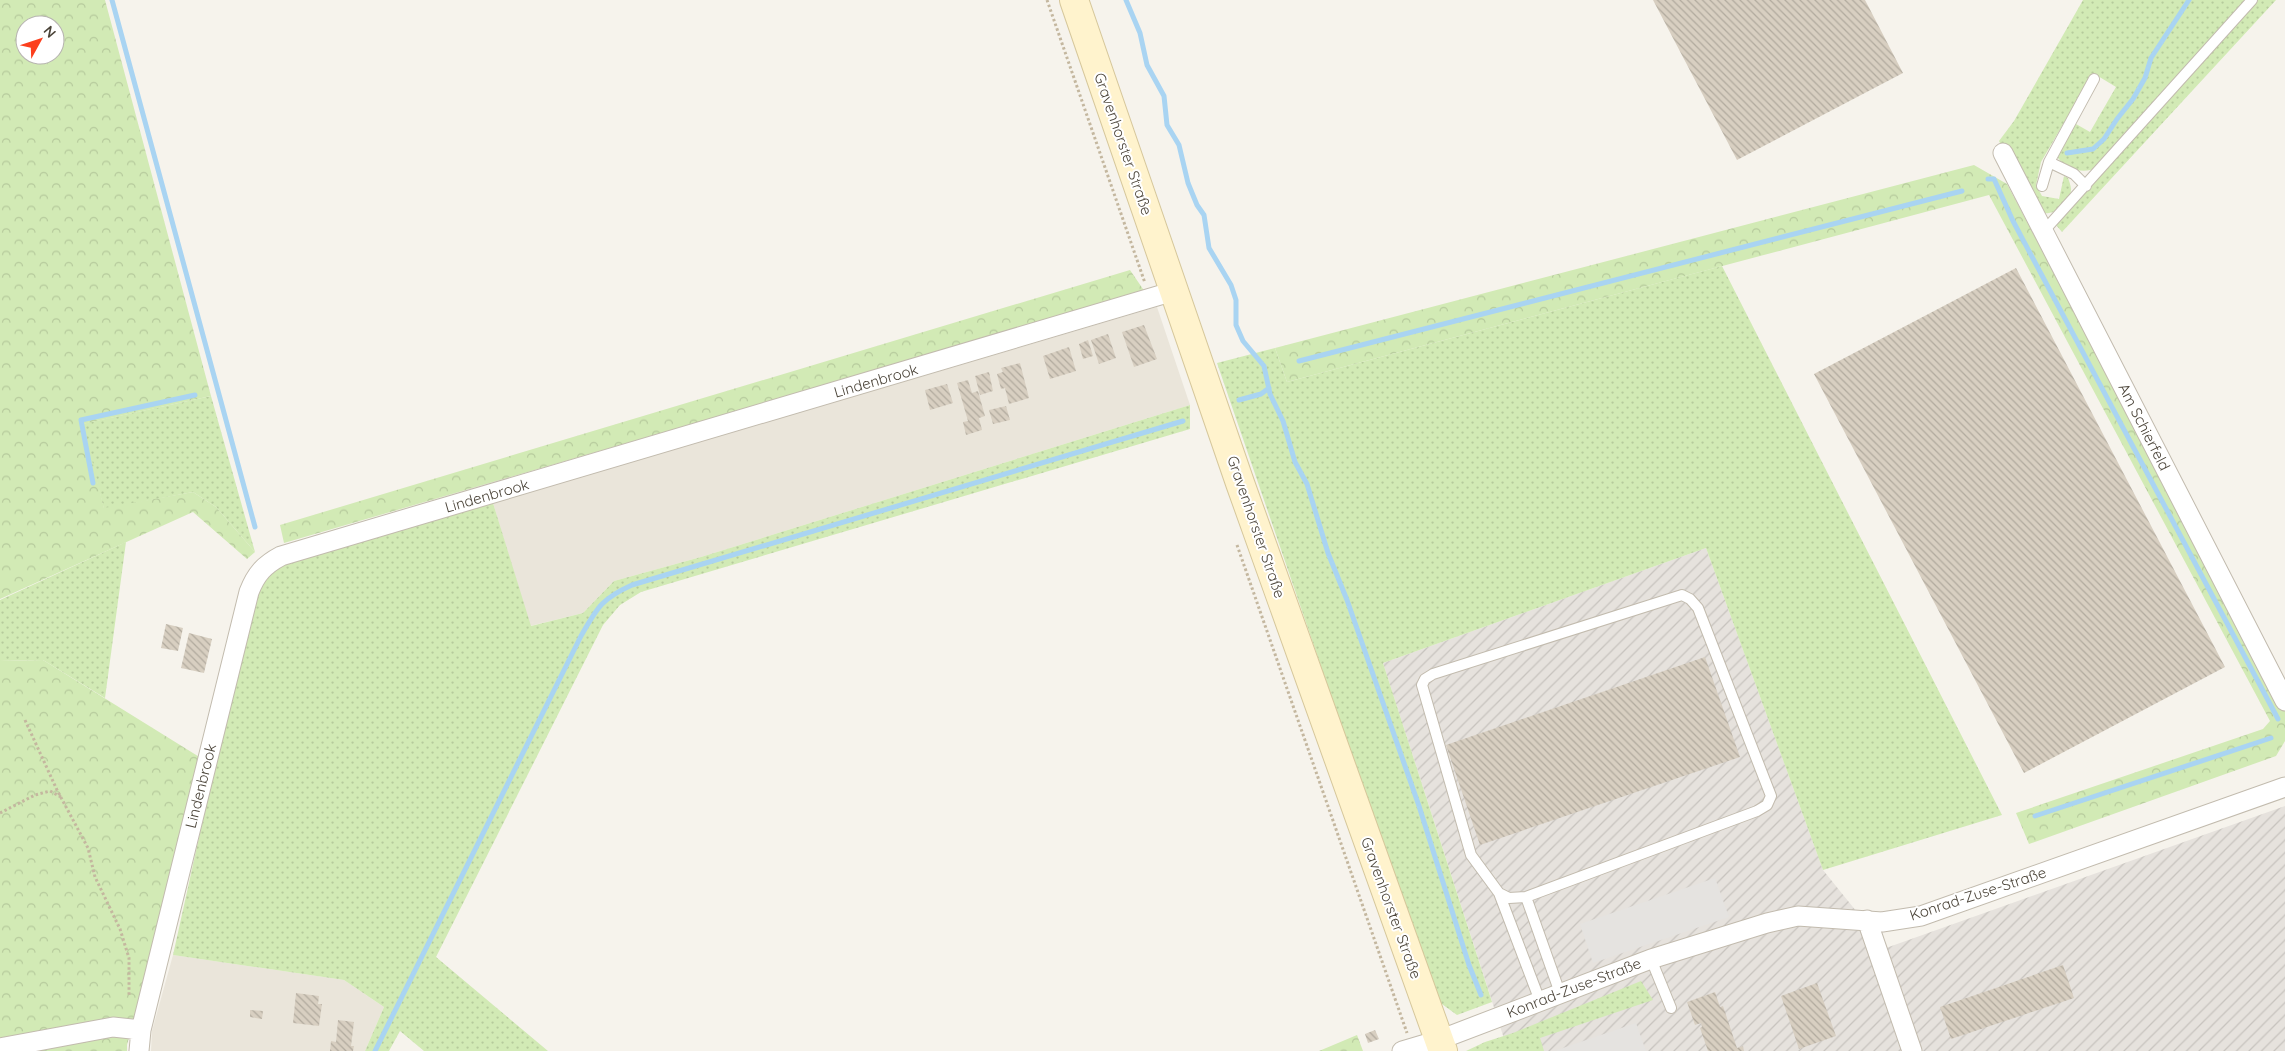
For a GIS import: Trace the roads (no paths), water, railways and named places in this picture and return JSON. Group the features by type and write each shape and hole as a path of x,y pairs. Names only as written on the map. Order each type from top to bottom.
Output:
{"main road":[{"name":"Gravenhorster Straße","path":"1074,0 1174,291 1441,1045"}],"street":[{"name":"Am Schierfeld","path":"2002,153 2285,702"},
{"name":"Lindenbrook","path":"139,1051 141,1030 249,592 254,577 268,563 281,556 1174,291"},
{"name":"Konrad-Zuse-Straße","path":"1441,1045 1540,1000 1651,958 1767,923 1798,916 1882,922 1921,916 2285,788"},
{"path":"1866,920 1912,1051"},
{"path":"0,1048 113,1027 141,1030"},
{"path":"1402,1051 1441,1045"}],"lane":[{"path":"2044,232 2252,0"},
{"path":"2042,186 2049,162 2094,79"},
{"path":"2049,162 2074,174 2086,186"},
{"path":"1499,893 1509,898 1526,897 1757,811 1767,805 1771,796 1698,608 1690,599 1682,595 1443,671 1426,679 1422,685 1471,855 1499,893 1540,1000"},
{"path":"1526,897 1560,993"},
{"path":"1651,958 1671,1008"}],"waterway":[{"path":"112,0 255,527"},
{"path":"1126,0 1140,33 1147,65 1164,96 1167,125 1179,145 1188,183 1197,205 1204,215 1209,248 1231,285 1236,300 1236,325 1243,341 1264,366 1270,394 1283,421 1295,462 1307,484 1328,553 1347,600 1419,806 1469,965 1481,995"},
{"path":"2067,153 2093,149 2104,139 2133,99 2145,78 2151,58 2189,0"},
{"path":"1988,179 1994,179 2013,221 2278,719"},
{"path":"1299,361 1962,191"},
{"path":"1239,400 1261,394 1269,388"},
{"path":"93,483 81,420 195,395"},
{"path":"375,1051 581,636 596,611 606,600 632,585 1183,421"},
{"path":"2035,816 2271,738"}]}
